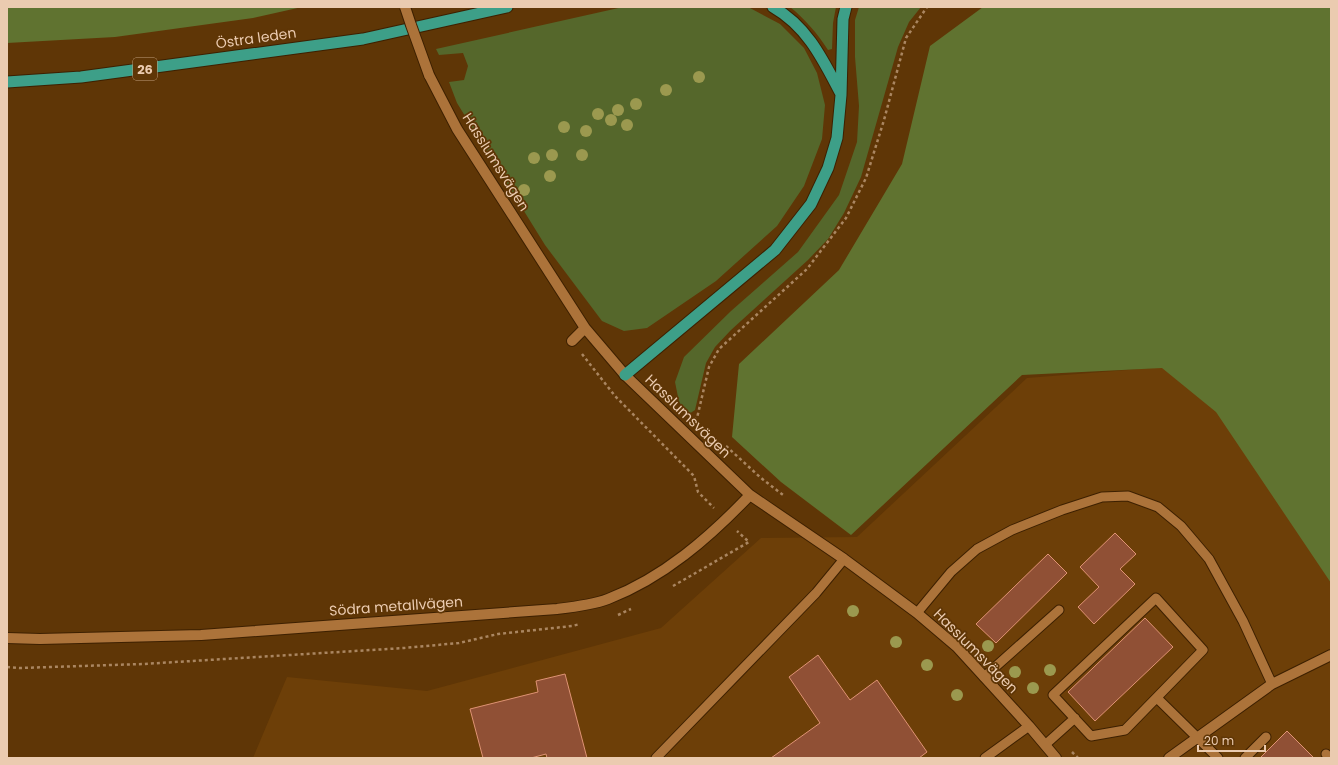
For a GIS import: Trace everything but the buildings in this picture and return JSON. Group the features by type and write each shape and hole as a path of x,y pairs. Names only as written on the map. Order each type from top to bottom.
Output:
{"highway":[{"name":"Östra leden","path":"7,82 81,77 363,39 507,7"},
{"path":"773,7 797,25 817,49 841,95"},
{"path":"625,375 775,250 811,204 828,168 837,138 841,95 843,19 846,7"}],"street":[{"name":"Hasslumsvägen","path":"405,7 429,75 462,136 585,328 625,375 750,495 844,559 917,613 957,647 1046,744 1056,758"},
{"path":"572,341 585,328"},
{"name":"Södra metallvägen","path":"7,638 40,639 201,635 551,610 581,606 613,596 637,586 672,564 726,520 750,495"},
{"path":"1169,758 1272,684 1331,655"}],"lane":[{"path":"917,613 951,572 977,549 1005,534 1062,510 1102,497 1128,496 1158,507 1181,526 1209,559 1243,620 1272,684"},
{"path":"656,758 816,593 844,559"},
{"path":"1156,598 1203,650 1157,698 1125,730 1091,736 1053,695 1156,598"},
{"path":"984,677 1059,610"},
{"path":"1157,698 1218,758"},
{"path":"1046,744 1075,718"},
{"path":"985,758 1029,726"},
{"path":"1245,758 1266,737"}],"path":[{"path":"670,443 666,447 694,476 698,492"},
{"path":"7,667 20,668 143,664 404,648 459,643 498,634"}],"shaded area":[{"path":"1165,367 1217,411 1331,582 1331,758 253,758 287,677 427,691 661,628 761,538 857,537 1027,378"}],"green space":[{"path":"7,7 302,7 253,18 115,37 7,43"},
{"path":"623,7 750,8 780,24 804,48 817,73 825,105 822,139 804,186 777,226 716,281 647,328 624,331 602,321 545,245 457,103 449,82 464,80 468,66 463,53 439,55 436,49"},
{"path":"790,7 836,7 833,23 832,49 828,50 801,16"},
{"path":"859,7 921,7 909,22 898,47 861,177 844,213 828,239 808,260 731,330 715,347 706,363 695,410 689,414 679,402 675,382 684,357 731,311 798,252 839,195 857,142 859,106 855,57 855,20"},
{"path":"983,7 1331,7 1331,583 1216,412 1162,368 1022,375 851,535 781,482 732,437 739,364 839,270 902,164 930,46"}]}
